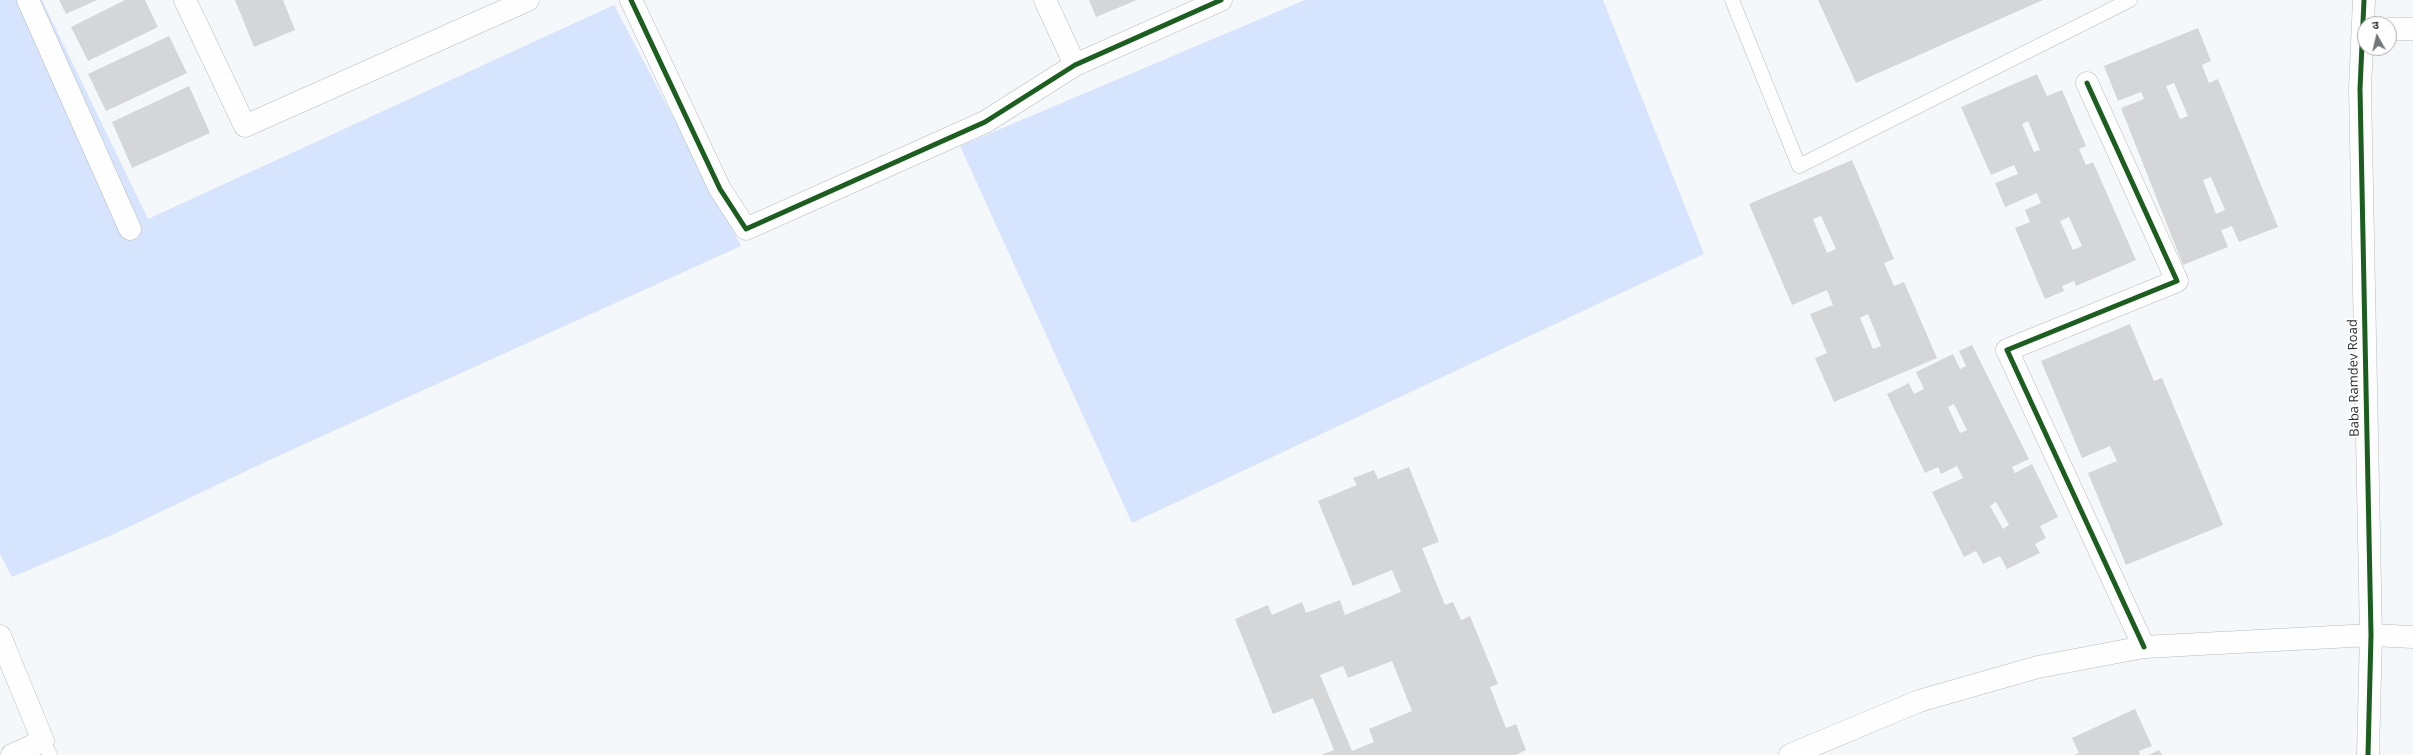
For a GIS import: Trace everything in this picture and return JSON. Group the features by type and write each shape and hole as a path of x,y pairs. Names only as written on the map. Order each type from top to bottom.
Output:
{"street":[{"path":"28,0 130,229"},
{"path":"186,0 245,126 528,0"},
{"path":"630,0 720,189 746,229 985,122 1075,65 1221,0"},
{"path":"1046,0 1075,65"},
{"name":"Baba Ramdev Road","path":"2364,0 2364,16"},
{"path":"2397,29 2413,29"},
{"name":"Baba Ramdev Road","path":"2362,56 2360,89 2371,634 2368,755"},
{"path":"2087,83 2177,280 2007,350 2144,647"},
{"path":"1790,755 1814,750 1919,701 2038,667 2144,647 2371,634 2413,637"},
{"path":"0,636 46,748 12,755"}],"lane":[{"path":"1732,0 1799,166 2130,0"}],"shaded area":[{"path":"0,0 42,0 148,219 614,5 741,246 265,462 114,534 12,577 0,554"},
{"path":"1305,0 1603,0 1704,254 1132,523 960,146"}],"building":[{"path":"59,0 97,0 66,14"},
{"path":"125,0 145,0 158,27 88,61 71,27"},
{"path":"235,0 283,0 295,30 254,47"},
{"path":"1089,0 1137,0 1096,17"},
{"path":"1818,0 2043,0 1856,83"},
{"path":"2198,28 2211,61 2202,65 2209,83 2218,79 2278,227 2239,242 2232,226 2221,230 2228,247 2183,265 2121,108 2144,99 2141,92 2118,101 2104,66","holes":["2174,83 2188,116 2180,119 2166,86","2211,177 2225,210 2216,214 2203,180"]},
{"path":"169,36 187,73 106,111 88,74"},
{"path":"2037,74 2047,96 2062,90 2086,146 2079,149 2086,165 2093,162 2136,260 2076,286 2074,281 2062,286 2064,291 2045,299 2015,228 2030,222 2025,210 2041,203 2037,193 2005,207 1995,183 2018,174 2014,165 1991,175 1961,107","holes":["2028,121 2040,150 2034,152 2022,124","2069,217 2082,246 2073,250 2060,221"]},
{"path":"189,86 210,133 132,168 112,122"},
{"path":"1852,160 1894,259 1884,263 1894,286 1904,282 1937,358 1834,402 1815,358 1827,353 1810,314 1833,305 1827,290 1792,305 1749,204","holes":["1821,216 1836,249 1827,253 1813,219","1868,314 1881,346 1873,349 1860,318"]},
{"path":"2130,324 2154,381 2162,378 2223,525 2126,565 2088,473 2117,461 2110,446 2082,458 2041,361"},
{"path":"1972,345 2029,459 2012,467 2015,473 2032,464 2058,517 2040,526 2046,538 2035,544 2040,553 2007,569 2000,556 1983,564 1976,551 1964,557 1932,492 1963,478 1957,466 1941,474 1938,467 1925,473 1887,394 1909,383 1914,394 1924,389 1916,372 1953,354 1960,369 1966,366 1959,351","holes":["1954,404 1967,430 1960,433 1948,407","1996,502 2009,525 2003,529 1990,506"]},
{"path":"1409,467 1439,542 1422,548 1445,605 1453,602 1461,620 1470,616 1498,684 1490,687 1506,728 1516,724 1526,750 1516,755 1321,755 1334,750 1313,698 1273,714 1235,619 1268,605 1272,615 1302,602 1306,613 1340,600 1345,615 1401,592 1392,570 1353,586 1318,501 1357,485 1353,478 1374,470 1378,479","holes":["1392,661 1412,711 1369,729 1374,742 1352,751 1320,675 1343,666 1348,678"]},
{"path":"2135,709 2152,746 2139,751 2140,755 2074,755 2079,753 2072,738"},
{"path":"2159,750 2162,755 2149,755"}],"cycle path":[{"path":"631,0 720,189 746,229 985,122 1075,65 1221,0"},
{"path":"2364,0 2360,89 2371,635 2368,755"},
{"path":"2087,83 2177,281 2007,350 2144,647"}]}
